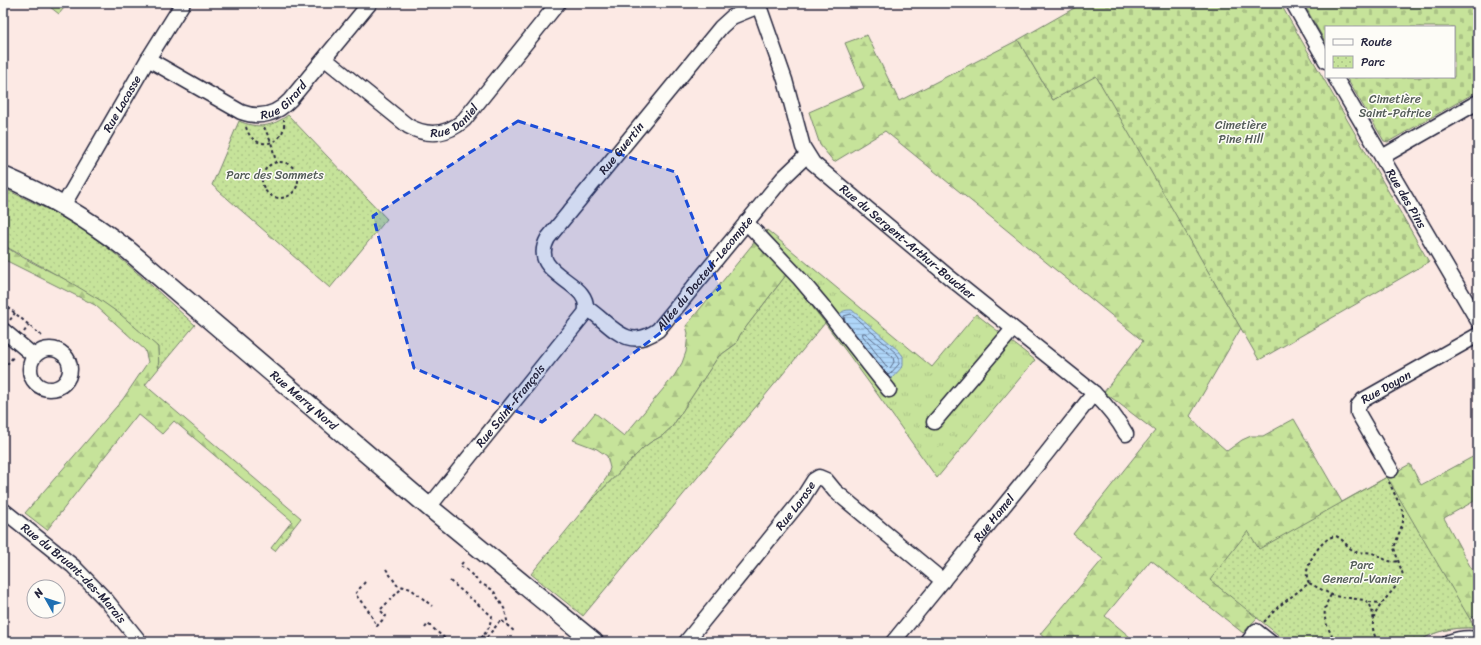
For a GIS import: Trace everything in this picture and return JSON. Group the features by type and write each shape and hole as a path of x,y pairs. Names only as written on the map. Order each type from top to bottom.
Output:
{"main road":[{"name":"Rue Merry Nord","path":"3,176 63,206 112,238 153,270 429,507 594,642"}],"street":[{"name":"Rue Lacasse","path":"63,206 148,59 183,3"},
{"name":"Rue Girard","path":"148,59 253,115 268,115 279,110 290,100 370,3"},
{"name":"Rue Daniel","path":"325,59 408,126 424,133 441,133 450,130 464,120 558,3"},
{"path":"1293,3 1325,59"},
{"name":"Rue du Sergent-Arthur-Boucher","path":"758,4 785,80 807,155 813,163 1013,329 1094,393 1106,404 1126,434"},
{"name":"Rue Guertin","path":"586,305 580,294 546,262 542,253 548,238 721,27 732,17 758,4"},
{"name":"Rue des Pins","path":"1336,78 1478,320"},
{"path":"1382,157 1478,102"},
{"name":"Allée du Docteur-Lecompte","path":"586,305 621,336 642,338 651,335 658,330 783,178 807,155"},
{"path":"746,222 800,279 889,390"},
{"name":"Rue Saint-François","path":"429,507 582,317 585,313 586,305"},
{"path":"934,422 1013,329"},
{"path":"3,330 34,356"},
{"name":"Rue Doyon","path":"1391,470 1358,413 1358,406 1363,400 1478,335"},
{"name":"Rue Hamel","path":"893,642 1094,393"},
{"name":"Rue Larose","path":"686,642 807,492 814,480 819,477 826,480 835,491 943,581"},
{"name":"Rue du Bruant-des-Marais","path":"3,510 73,566 107,601 140,642"},
{"path":"1252,637 1270,642"},
{"path":"1449,642 1459,638 1474,638"}],"path":[{"path":"276,162 271,142 253,115 246,124 250,137 262,143 271,142 278,138 284,127 284,118 279,110"},
{"path":"276,162 288,164 297,172 298,178 296,190 286,198 274,198 269,195 262,185 261,179 266,168 276,162"},
{"path":"3,303 43,337"},
{"path":"3,368 22,346"},
{"path":"1374,622 1382,603 1403,575 1403,570 1394,548 1404,517 1402,509 1389,481 1391,470"},
{"path":"1382,603 1331,595 1309,583 1307,574 1311,560 1322,544 1333,536 1336,536 1340,538 1349,548 1358,553 1372,553 1391,562 1399,561"},
{"path":"463,562 460,566 495,593 505,610 508,626"},
{"path":"386,570 396,584 411,589 432,606"},
{"path":"387,578 391,576"},
{"path":"450,581 492,616 490,627 484,635 483,634 480,636 477,642"},
{"path":"365,582 355,594 368,610 377,626 386,616 380,610 402,587"},
{"path":"1252,637 1274,611 1309,583"},
{"path":"1331,595 1325,606 1324,621 1335,642"},
{"path":"1368,602 1372,608 1374,634 1378,642"},
{"path":"483,642 501,620 515,632"},
{"path":"425,628 428,624 449,642"}],"highlighted area":[{"path":"518,121 675,172 720,288 542,422 414,368 373,216"}],"green space":[{"path":"45,3 68,3 59,14"},
{"name":"Cimetière Pine Hill","path":"1083,3 1280,3 1429,262 1259,360 1096,76 1053,100 1018,40"},
{"name":"Cimetière Saint-Patrice","path":"1303,3 1478,3 1478,91 1388,142 1384,141 1347,78 1455,78 1455,26 1325,26 1325,41"},
{"path":"867,35 899,101 1018,40 1053,100 1096,75 1241,328 1190,416 1227,451 1242,440 1251,436 1263,436 1294,419 1342,502 1410,464 1421,485 1478,454 1478,499 1444,518 1478,581 1478,614 1470,619 1475,628 1445,630 1418,642 1257,618 1243,633 1151,560 1105,616 1136,642 1050,642 1040,634 1103,559 1073,534 1155,431 1104,392 1143,341 885,131 834,162 820,145 809,112 864,88 845,43"},
{"name":"Parc des Sommets","path":"288,115 387,219 330,288 212,185 239,121 246,124 264,126 276,122"},
{"path":"3,188 58,215 89,234 130,266 195,325 159,368 158,347 120,314 68,281 3,245"},
{"path":"767,230 932,367 976,314 1035,360 937,478 827,326 781,268 756,240"},
{"path":"756,240 787,274 740,335 736,344 718,357 672,427 662,436 643,448 588,504 607,477 610,468 607,456 597,449 573,440 595,413 624,436 674,376 682,363 686,352 688,333 686,326"},
{"path":"3,245 67,280 103,302 148,337 158,347 159,368 145,385 301,518 275,551 271,548 292,521 174,421 162,434 138,414 47,530 25,513 123,399 148,362 145,350 95,305 3,259"},
{"path":"787,274 825,323 583,616 531,574 588,504 643,448 662,436 672,427 718,357 736,344 740,335"},
{"name":"Parc General-Vanier","path":"1387,477 1475,628 1445,630 1418,642 1287,642 1210,580 1248,531 1259,549"}],"water":[{"path":"852,310 903,356 903,366 891,379 884,379 839,316 844,311"}]}
